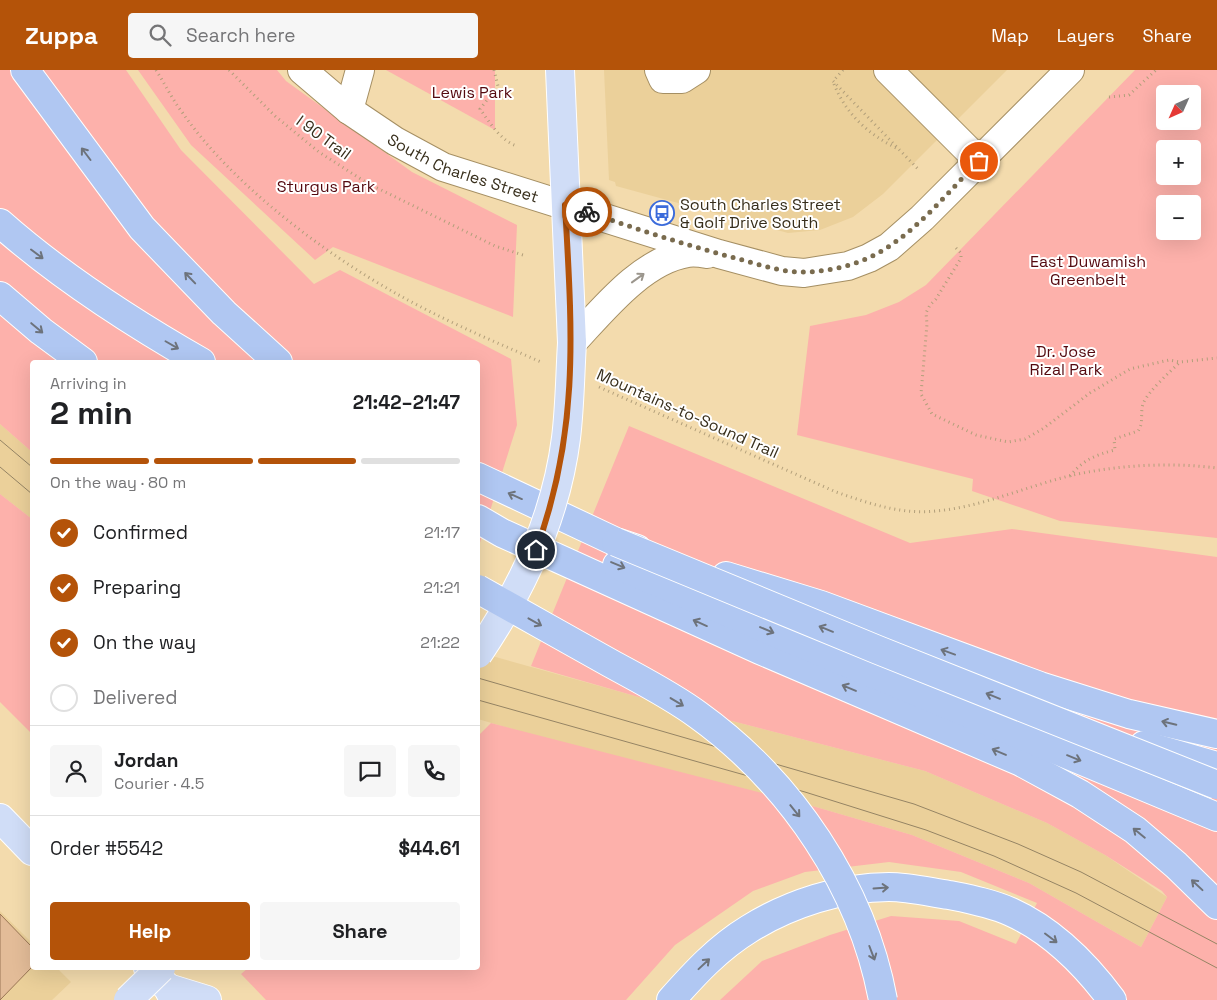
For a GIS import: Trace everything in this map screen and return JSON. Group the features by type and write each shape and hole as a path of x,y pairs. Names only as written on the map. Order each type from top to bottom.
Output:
{"highway":[{"path":"25,70 142,228 224,313 276,360"},
{"path":"0,223 22,242 97,297 142,328 198,360"},
{"path":"0,296 41,332 80,360"},
{"path":"224,313 287,360"},
{"path":"480,478 616,542 878,650 1217,785"},
{"path":"480,503 766,629 1217,817"},
{"path":"480,520 502,533 760,650 1021,762 1080,794 1135,830 1176,865 1217,905"},
{"path":"616,542 821,605 1049,689 1129,714 1217,734"},
{"path":"480,591 632,675 698,714 759,766 817,838 853,903 877,966 883,1000"},
{"path":"996,726 1145,745 1217,766"},
{"path":"671,1000 714,954 748,930 806,902 846,891 889,887 973,900 1010,912 1036,926 1063,947 1095,977 1112,1000"}],"main road":[{"path":"480,651 499,622 524,577 554,496 566,439 572,343 560,70"},
{"path":"0,818 30,849"},
{"path":"150,970 168,985 207,1000"},
{"path":"128,1000 168,985"}],"street":[{"name":"South Charles Street","path":"302,70 349,110 395,141 443,167 719,254 782,271 804,273 848,266 870,258 905,234 1070,70"},
{"path":"349,110 360,70"},
{"path":"659,70 663,79 682,79 696,70"},
{"path":"889,70 979,161"},
{"path":"572,343 634,281 662,261 688,253 719,254"}],"path":[{"path":"156,70 182,112 220,160 257,194 307,234 397,294 544,363"},
{"name":"I 90 Trail","path":"229,70 275,116 319,152 367,183 495,246 526,256"},
{"path":"494,70 498,86 480,109 493,127 510,144 517,146"},
{"path":"833,81 843,70"},
{"path":"1109,97 1129,94 1156,70"},
{"path":"833,81 918,169"},
{"path":"833,81 839,96 857,121 869,132 900,150"},
{"path":"956,248 961,253 961,258 926,313 927,324 921,394 932,414 976,435 1008,442 1017,442 1056,420 1090,393 1130,369 1169,360 1180,362 1217,358"},
{"path":"1069,476 1088,458 1115,450 1114,439 1138,431 1141,427 1143,405 1146,397 1180,362"},
{"name":"Mountains-to-Sound Trail","path":"590,383 836,492 872,504 905,511 935,511 955,508 1069,476 1113,469 1153,466 1217,468"}],"shaded area":[{"path":"604,70 1007,70 883,194 853,217 820,230 788,233 616,186 615,182 609,180"},
{"path":"0,424 30,450 30,517 0,494"},
{"path":"480,653 635,696 925,771 1047,823 1105,855 1167,897 1141,947 1029,883 912,835 816,807 621,761 480,720"},
{"path":"0,911 30,941 30,970 59,970 71,982 52,1000 0,1000"}],"green space":[{"path":"0,70 126,70 181,150 314,284 340,270 511,359 517,425 480,543 480,360 30,360 30,450 0,424"},
{"name":"Sturgus Park","path":"138,70 277,70 286,81 412,172 517,225 513,317 333,247 315,260 191,145"},
{"name":"Lewis Park","path":"386,70 495,70 495,130"},
{"name":"Dr. Jose Rizal Park","path":"1135,70 1217,70 1217,538 1060,521 972,491 973,479 797,435 810,326 866,315 899,302 926,285"},
{"path":"629,426 910,543 1012,529 1217,557 1217,1000 720,1000 762,961 830,935 891,916 959,921 1016,944 1037,903 961,872 889,862 805,872 753,891 675,945 626,1000 266,1000 241,974 246,970 480,970 480,734 491,723 816,807 912,835 1029,883 1141,947 1167,897 1162,891 1105,855 1047,823 925,771 635,696 531,666"},
{"path":"0,494 30,517 30,732 0,702"}],"building":[{"path":"0,914 30,945 30,969 0,1000"}],"tram line":[{"path":"0,440 30,465"},
{"path":"0,467 30,492"},
{"path":"480,679 914,804 1018,844 1081,872 1217,944"},
{"path":"480,701 805,792 926,830 994,856 1076,893 1217,968"}],"way so far":[{"path":"587,212 719,254 782,271 804,273 827,271 870,258 889,247 905,234 979,161"}],"place":[{"name":"South Charles Street & Golf Drive South","path":"662,213"}],"route":[{"path":"536,550 546,523 561,468 569,410 572,343 565,205 587,212"}],"park label":[{"name":"East Duwamish Greenbelt","path":"1088,270"}]}
